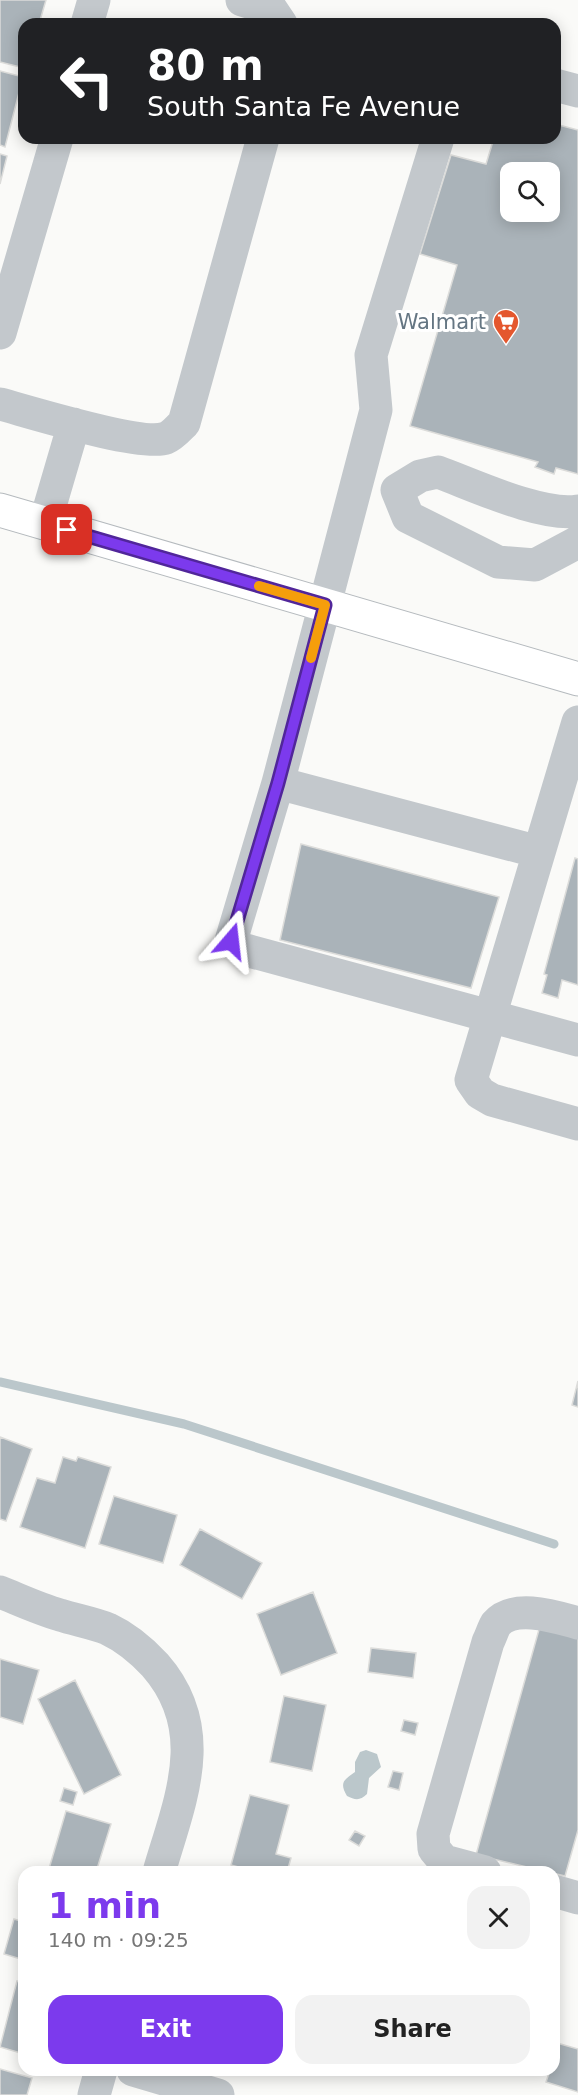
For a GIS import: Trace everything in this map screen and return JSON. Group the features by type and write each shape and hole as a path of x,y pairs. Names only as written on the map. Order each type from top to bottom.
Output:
{"main road":[{"path":"0,510 578,679"}],"street":[{"path":"89,18 94,0"},
{"path":"242,0 271,9 278,18"},
{"path":"561,87 578,91"},
{"path":"0,333 55,144"},
{"path":"0,404 140,439 167,438 184,423 261,144"},
{"path":"436,144 371,355 376,410 278,783 231,941 242,949 578,1040"},
{"path":"45,523 74,424"},
{"path":"357,480 397,490 420,476 438,472 540,508 578,511"},
{"path":"397,490 408,517 498,562 535,566 578,542"},
{"path":"578,722 566,807 539,852 471,1080 480,1093 492,1100 578,1124"},
{"path":"278,783 539,852"},
{"path":"0,1592 109,1630 145,1654 164,1676 175,1694 182,1708 189,1754 183,1791 161,1866"},
{"path":"464,1866 444,1860 434,1849 433,1834 488,1641 497,1623 513,1615 541,1613 578,1623"},
{"path":"560,1894 578,1898"},
{"path":"94,2095 99,2076"},
{"path":"153,2076 218,2095"}],"shaded area":[{"path":"366,1750 377,1754 381,1767 369,1778 367,1794 357,1799 347,1796 343,1784 355,1772 355,1762 360,1752"}],"building":[{"path":"0,0 46,0 41,18 18,18 18,66 0,62"},
{"path":"0,71 18,76 18,96 5,147 0,145"},
{"name":"Walmart","path":"561,126 578,130 578,474 556,468 554,474 535,467 538,462 410,426 457,265 420,254 451,155 486,164 492,144 561,144"},
{"path":"0,154 7,156 0,184"},
{"path":"301,844 499,897 471,988 280,940"},
{"path":"575,858 578,859 578,985 562,980 558,998 542,993 547,975 544,974"},
{"path":"578,1381 578,1407 572,1405"},
{"path":"0,1437 32,1449 6,1521 0,1519"},
{"path":"63,1457 76,1461 78,1457 111,1467 85,1548 20,1527 37,1478 55,1483"},
{"path":"114,1496 177,1515 163,1563 99,1544"},
{"path":"200,1529 262,1563 242,1599 180,1565"},
{"path":"313,1592 337,1653 281,1675 257,1614"},
{"path":"540,1626 578,1636 578,1830 565,1876 560,1875 560,1866 523,1866 476,1855"},
{"path":"371,1648 416,1653 413,1678 368,1672"},
{"path":"0,1659 39,1670 23,1724 0,1717"},
{"path":"75,1680 121,1775 84,1794 38,1699"},
{"path":"284,1696 326,1705 312,1771 270,1762"},
{"path":"404,1720 418,1723 415,1735 401,1731"},
{"path":"393,1771 403,1773 399,1790 388,1787"},
{"path":"64,1788 77,1792 73,1805 60,1801"},
{"path":"250,1795 289,1805 276,1854 291,1858 289,1866 231,1865"},
{"path":"66,1811 111,1824 98,1866 50,1866"},
{"path":"355,1831 365,1836 359,1846 349,1840"},
{"path":"14,1919 18,1920 18,1958 4,1954"},
{"path":"17,1981 18,2052 0,2047"},
{"path":"560,2044 578,2049 578,2092 546,2082 548,2076 560,2076"},
{"path":"0,2069 18,2074 18,2076 32,2078 27,2095 0,2095"}],"waterway":[{"path":"0,1382 184,1424 554,1544"}],"slow traffic":[{"path":"259,586 325,605 311,658"}],"place":[{"name":"Walmart","path":"506,345"}],"route":[{"path":"67,530 325,605 278,783 231,941"}]}
